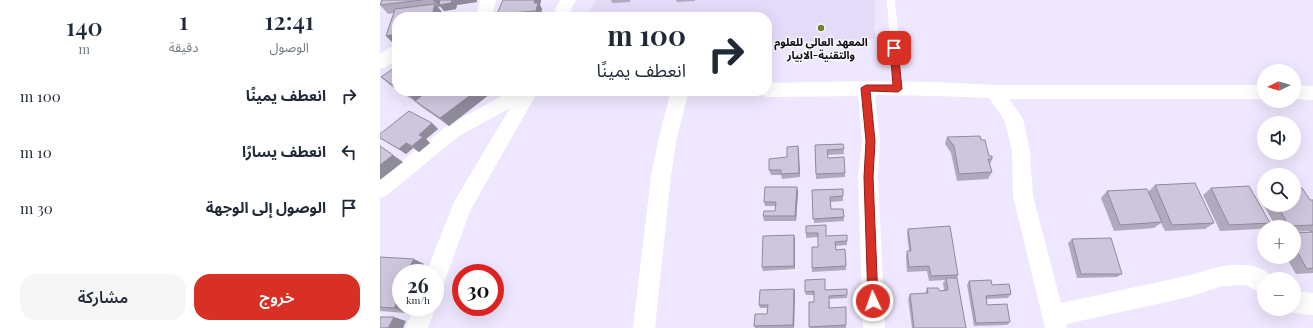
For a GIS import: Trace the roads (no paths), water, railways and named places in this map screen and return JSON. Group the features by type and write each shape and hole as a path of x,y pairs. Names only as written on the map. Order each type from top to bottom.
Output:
{"street":[{"path":"485,12 488,0"},
{"path":"562,12 568,0"},
{"path":"380,63 391,53"},
{"path":"866,88 871,141 868,177 874,328"},
{"path":"772,90 866,88 961,89 994,92 1180,90 1257,92"},
{"path":"994,92 1014,119 1021,152 1023,196 1054,322 1222,276 1245,275 1257,278"},
{"path":"1301,92 1313,93"},
{"path":"380,189 453,131 519,96"},
{"path":"440,264 461,208 525,96"},
{"path":"644,328 661,176 668,137 679,96"},
{"path":"1301,303 1313,304"},
{"path":"417,328 422,316"}],"lane":[{"path":"891,0 898,89"}],"place":[{"name":"المعهد العالي للعلوم والتقنية-الابيار","path":"821,28"}]}
